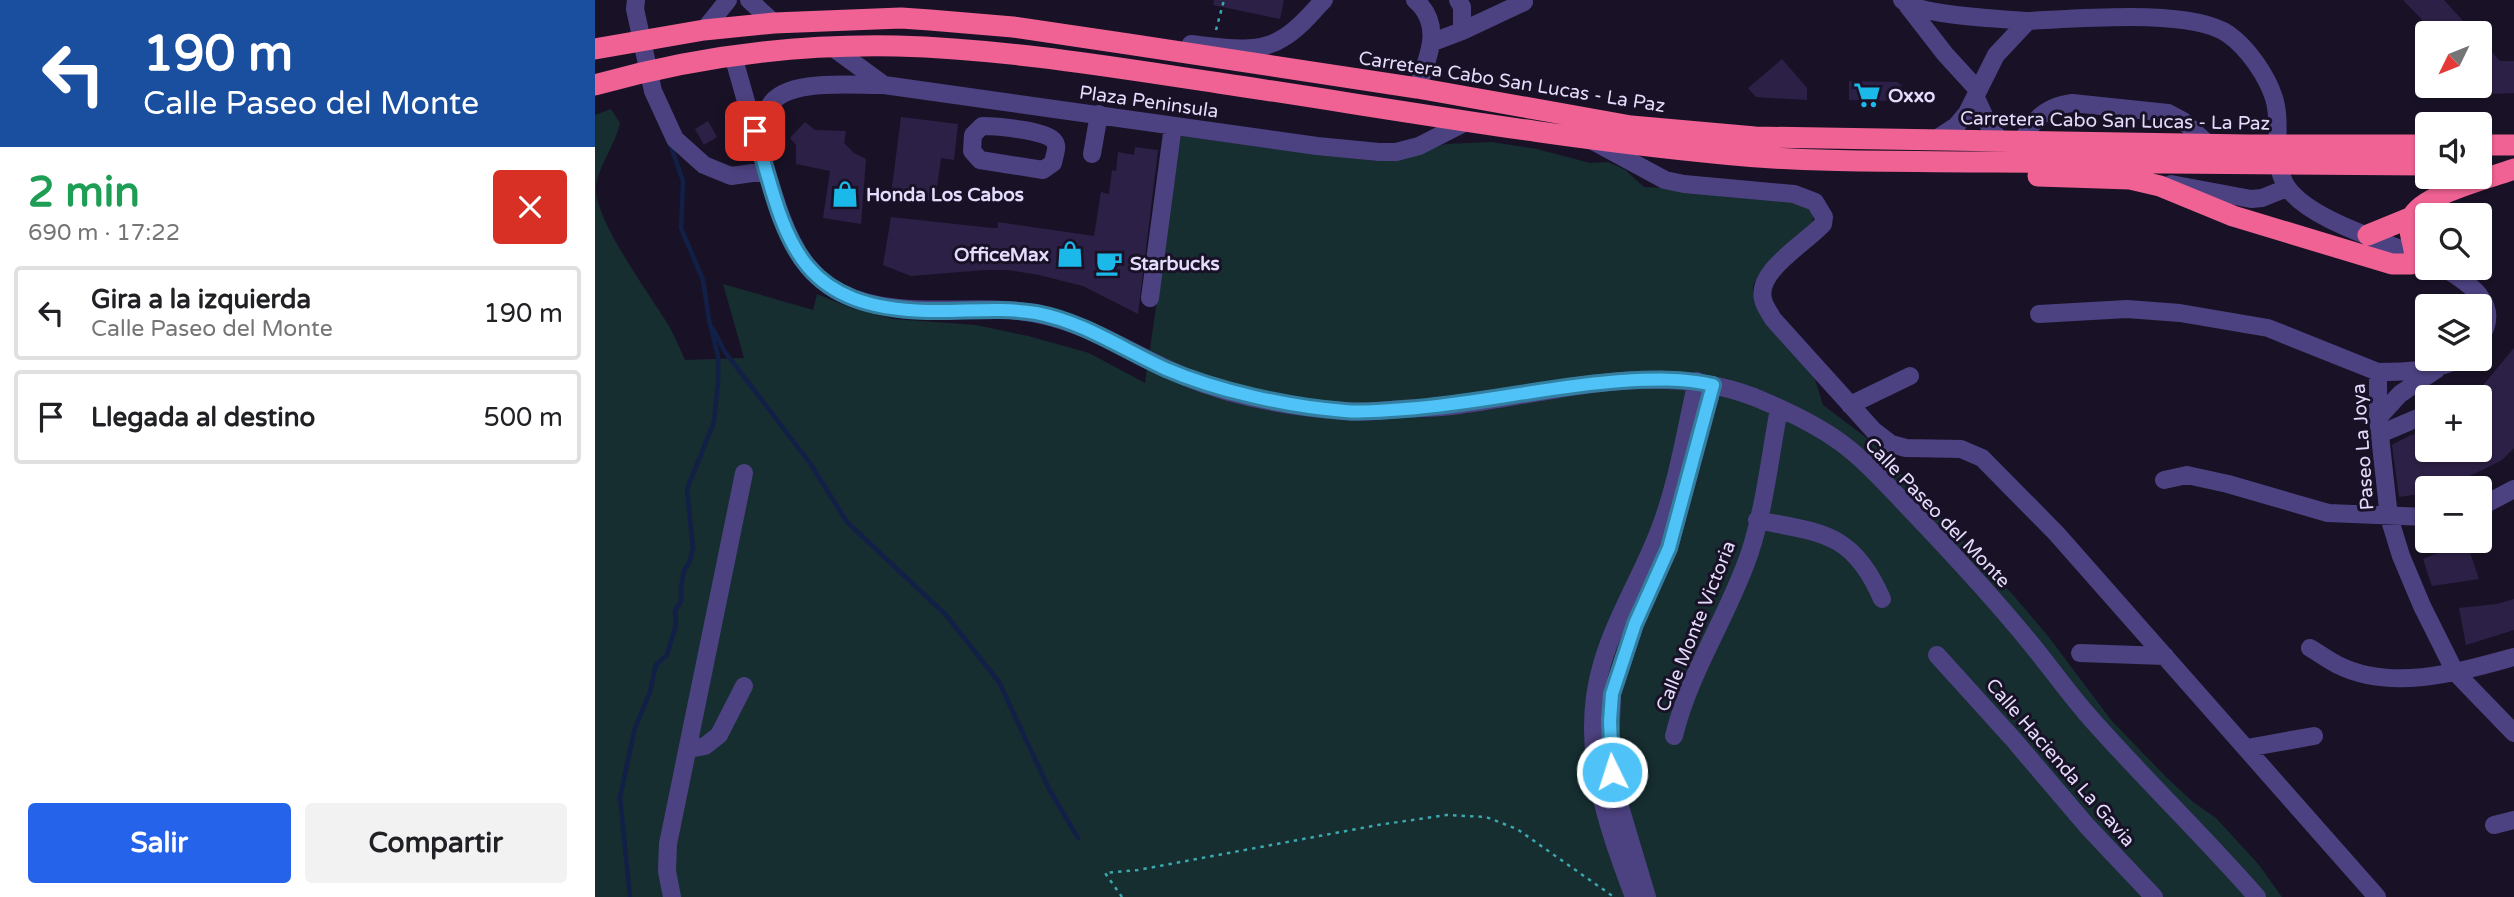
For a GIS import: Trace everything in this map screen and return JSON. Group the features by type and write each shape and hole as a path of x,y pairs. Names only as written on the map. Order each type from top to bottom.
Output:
{"highway":[{"name":"Carretera Cabo San Lucas - La Paz","path":"596,48 704,30 774,23 901,18 1013,27 1417,89 1595,120 1683,131 1768,138 2208,144 2248,155"},
{"name":"Carretera Cabo San Lucas - La Paz","path":"595,85 627,75 733,55 832,47 937,48 1046,58 1466,122 1726,155 1858,160 2248,155 2415,146"},
{"path":"2492,145 2514,145"},
{"name":"Carretera Cabo San Lucas - La Paz","path":"2295,154 2415,164"},
{"path":"1858,160 1950,173 2130,179 2174,190 2213,209 2254,223 2392,264 2411,264 2415,261"},
{"path":"2492,166 2514,167"},
{"path":"2368,235 2412,217 2430,201 2514,167"},
{"path":"2412,217 2410,231 2415,243"}],"street":[{"path":"636,0 635,9 653,91 675,139 704,165 731,176 764,164 766,114 776,97 784,92 813,86 884,85"},
{"path":"704,30 728,0"},
{"path":"749,0 774,23"},
{"path":"1128,44 1164,41 1247,48 1281,40 1324,0"},
{"path":"1415,0 1431,25 1433,42 1417,89"},
{"path":"1458,0 1461,6 1462,31"},
{"path":"1433,42 1524,2"},
{"path":"1905,3 1935,12 2028,21 2180,19 2208,25 2228,34 2250,57 2271,89 2276,102 2280,174 2287,188 2304,205 2325,217 2415,255"},
{"path":"1905,3 1977,94 1991,130 2012,141 2028,129 2036,118 2060,105 2072,103 2168,113 2183,121 2208,144"},
{"path":"1933,141 1955,126 1967,113 1996,55 2028,21"},
{"name":"Plaza Peninsula","path":"832,47 884,85 1317,146 1395,152 1419,146 1466,122"},
{"name":"Calle Paseo del Monte","path":"733,55 780,220 796,251 821,280 830,288 849,297 902,309 1000,310 1045,316 1096,332 1145,359 1190,379 1269,400 1345,411 1456,406 1575,386 1660,379 1705,383 1753,397 1811,424 1841,443 1882,480 1943,543 2029,641 2082,709 2211,844 2257,897"},
{"path":"1022,130 1025,104"},
{"path":"1092,154 1099,114"},
{"path":"1150,298 1173,126"},
{"path":"1587,137 1665,180 1794,194 1815,202 1824,217 1823,223 1769,272 1762,286 1763,300 1773,319 1874,431 1891,444 1906,448 1961,449 1982,458 2056,533 2377,897"},
{"path":"2130,179 2251,198 2272,195 2287,188"},
{"path":"2463,280 2479,294"},
{"path":"2039,314 2127,309 2180,313 2267,328 2378,372"},
{"name":"Paseo La Joya","path":"2415,370 2378,372 2379,426 2389,517 2422,606 2455,672 2514,733"},
{"path":"2379,426 2400,394 2434,371"},
{"path":"1850,405 1910,376"},
{"path":"1647,897 1615,790 1610,755 1612,694 1627,621 1658,534 1705,383"},
{"name":"Calle Monte Victoria","path":"1674,736 1681,707 1749,552 1779,409"},
{"path":"2379,426 2415,417"},
{"path":"672,897 667,871 668,844 744,473"},
{"path":"2164,480 2187,475 2328,513 2415,517"},
{"path":"2492,501 2514,489"},
{"path":"1757,520 1814,531 1843,543 1874,580 1882,599"},
{"path":"1627,621 1602,664 1595,697 1593,729 1594,763 1604,811 1634,897"},
{"path":"2310,648 2339,666 2395,679 2455,672 2514,657"},
{"path":"2080,653 2165,656"},
{"name":"Calle Hacienda La Gavia","path":"1937,655 2087,826 2154,897"},
{"path":"689,749 705,746 719,735 744,686"},
{"path":"2247,748 2314,736"},
{"path":"2494,825 2514,820"}],"path":[{"path":"1211,46 1224,0"},
{"path":"1122,897 1105,873 1139,870 1378,825 1446,815 1486,817 1517,829 1614,897"}],"green space":[{"path":"611,109 620,123 597,180 598,202 614,238 669,326 685,360 744,358 723,284 813,310 817,294 851,308 893,319 976,325 1028,336 1089,353 1145,383 1181,136 1376,161 1446,144 1491,142 1537,149 1590,163 1608,162 1624,169 1644,187 1794,194 1813,211 1813,220 1809,228 1762,270 1753,285 1753,294 1760,310 1813,373 1823,405 1872,442 2013,595 2048,636 2111,720 2167,778 2193,802 2216,818 2259,865 2282,897 595,897 595,115"}],"building":[{"path":"1214,0 1284,0 1280,19 1213,5"},
{"path":"2403,0 2444,0 2463,21 2423,21"},
{"path":"2492,52 2500,61 2514,61 2514,93 2494,94"},
{"path":"1782,59 1807,88 1807,100 1756,97 1748,88"},
{"path":"1849,81 1897,82 1901,85 1901,101 1849,100"},
{"path":"901,117 958,124 954,160 941,158 935,201 891,195"},
{"path":"708,121 717,137 704,145 695,129"},
{"name":"Honda Los Cabos","path":"805,122 815,130 846,131 844,143 854,153 866,159 861,224 823,218 830,171 796,164 796,145 790,138"},
{"path":"1135,147 1158,150 1138,314 1083,286 1039,275 1008,270 985,270 911,276 883,265 891,217 992,228 998,228 998,222 1094,236 1101,192 1109,194 1118,152 1134,155"},
{"path":"2514,348 2514,448 2502,460 2469,476 2415,476 2415,494 2399,497 2392,445 2411,435 2415,434 2415,462 2492,462 2492,385 2483,385"},
{"path":"2437,553 2470,553 2479,579 2432,586 2423,559"},
{"path":"2514,599 2514,630 2466,645 2459,608 2497,604"}],"waterway":[{"path":"630,897 620,797 635,728 650,692 656,665 667,655 676,624 675,611 681,601 684,571 693,548 687,489 714,422 718,381 718,356 703,280 681,228 683,181 670,144"},
{"path":"713,329 725,352 810,463 847,522 946,615 999,682 1049,789 1078,838"}],"place":[{"name":"Oxxo","path":"1867,95"},
{"name":"Honda Los Cabos","path":"845,194"},
{"name":"OfficeMax","path":"1070,254"},
{"name":"Starbucks","path":"1109,263"}],"route":[{"path":"755,131 780,220 796,251 812,272 830,288 849,297 889,308 1035,313 1096,332 1145,359 1190,379 1269,400 1345,411 1456,406 1615,382 1660,379 1697,381 1713,385 1669,548 1649,598 1635,624 1612,694 1612,772"}]}
